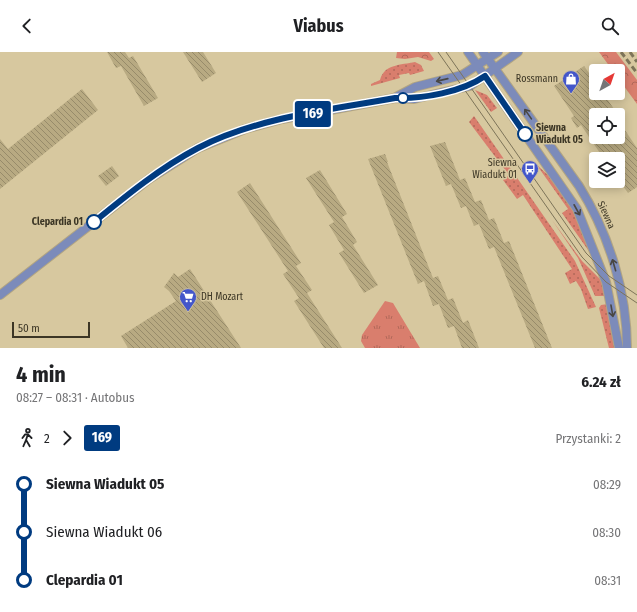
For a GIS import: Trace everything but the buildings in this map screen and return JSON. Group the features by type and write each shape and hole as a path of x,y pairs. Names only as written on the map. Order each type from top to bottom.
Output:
{"street":[{"path":"468,52 580,214 606,282 620,348"},
{"name":"Siewna","path":"483,52 579,186 593,209 612,256 619,284 626,321 626,348"},
{"path":"395,98 415,87 459,76 478,66 498,52"},
{"path":"0,295 148,179 198,148 245,129 282,120 395,98 414,99 470,86 518,52"}],"green space":[{"path":"397,52 429,52 434,59 431,61 418,57 405,59 396,58"},
{"path":"599,52 616,52 625,64 608,64"},
{"path":"415,62 421,65 424,71 410,75 409,73 399,75 400,78 371,86 371,84 380,80 385,71 389,68"},
{"path":"625,64 637,80 637,104 625,88"},
{"path":"475,90 487,95 497,108 491,112"},
{"path":"474,116 575,261 596,307 588,309 581,289 576,281 570,284 565,273 572,269 523,195 517,199 503,180 509,175 469,122"},
{"path":"536,164 552,179 574,212 593,257 562,213 568,209"},
{"path":"552,220 582,261 602,281 606,296 595,296 578,258"},
{"path":"385,301 393,303 420,348 365,348 361,341 362,335"},
{"path":"608,304 614,348 609,348 599,308 601,305"}],"tram line":[{"path":"438,52 582,257 606,282 637,303"},
{"path":"446,52 586,253 609,276 637,295"}],"railway":[{"path":"621,52 637,73"},
{"path":"630,52 637,62"}],"bus line":[{"name":"169","path":"94,222 148,179 166,167 198,148 220,138 245,129 282,120 395,98 414,99 470,86 485,76 525,134"}],"place":[{"name":"Rossmann","path":"571,94"},
{"name":"Siewna Wiadukt 05","path":"525,134"},
{"name":"Siewna Wiadukt 01","path":"530,184"},
{"name":"Clepardia 01","path":"94,222"},
{"name":"DH Mozart","path":"188,312"}]}
